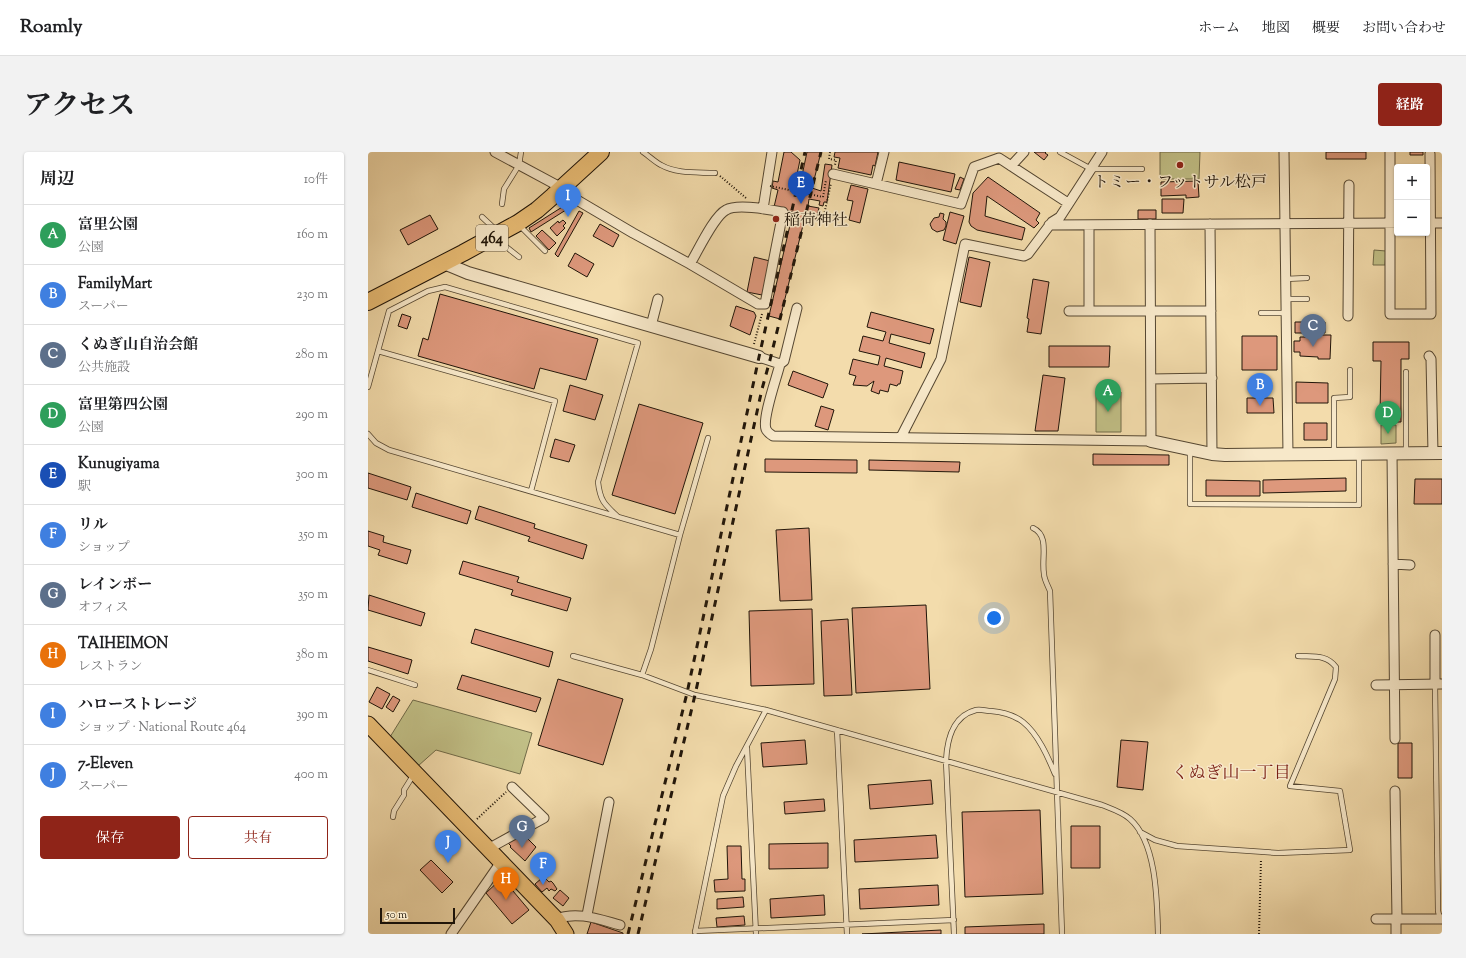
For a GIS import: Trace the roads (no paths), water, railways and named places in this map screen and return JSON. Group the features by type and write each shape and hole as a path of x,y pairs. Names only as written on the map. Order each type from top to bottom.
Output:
{"highway":[{"name":"464","path":"368,302 496,236 518,223 537,210 601,152"}],"main road":[{"path":"368,724 555,919 566,934"}],"street":[{"path":"495,152 561,189 633,233 764,307 783,212 760,208 731,208 724,210 718,217 690,264"},
{"path":"760,208 772,152"},
{"path":"876,184 884,152"},
{"path":"1011,166 1024,152"},
{"path":"901,437 941,359 965,244 1024,256 1031,251 1049,225 1060,216 1102,152"},
{"path":"1284,152 1288,454"},
{"path":"1390,152 1393,223 1390,314 1431,314 1432,227 1430,224"},
{"path":"1429,200 1430,154"},
{"path":"830,176 876,184 960,204 974,167 999,158 1068,203"},
{"path":"1348,316 1349,185"},
{"path":"1049,225 1348,222 1393,223"},
{"path":"1430,223 1442,223"},
{"path":"1089,224 1089,311"},
{"path":"1150,224 1151,441"},
{"path":"1210,224 1212,454"},
{"path":"444,263 468,273 780,364"},
{"path":"651,326 658,298"},
{"path":"797,308 784,361 780,364 770,400 766,429 773,436 1151,441 1212,454 1437,453 1431,360 1429,356"},
{"path":"1069,311 1211,311"},
{"path":"1151,379 1212,378"},
{"path":"1392,453 1395,739"},
{"path":"1393,564 1410,565"},
{"path":"1376,685 1439,684 1435,635"},
{"path":"488,849 544,818 512,788"},
{"path":"1395,791 1396,934"},
{"path":"587,915 609,802"},
{"path":"451,934 501,862"},
{"path":"555,919 564,915 587,915 620,926"},
{"path":"1376,919 1441,919"}],"lane":[{"path":"502,204 504,189 519,165 521,152"},
{"path":"643,152 661,165 670,169 683,172 715,173"},
{"path":"1060,152 1091,169 1142,169"},
{"path":"482,217 496,236 519,257"},
{"path":"518,223 545,252"},
{"path":"1285,278 1308,278"},
{"path":"368,387 389,311 428,291 445,287 638,343 598,482 599,495 604,505 617,516"},
{"path":"1285,299 1307,299"},
{"path":"1261,313 1286,313"},
{"path":"378,351 555,401 531,491"},
{"path":"1334,454 1334,398 1350,398 1350,370"},
{"path":"1406,372 1406,453"},
{"path":"368,434 376,443 389,450 680,535"},
{"path":"642,675 651,650 680,535 708,438"},
{"path":"1190,449 1190,504 1359,505 1359,454"},
{"path":"1033,528 1039,531 1043,539 1044,575 1050,591 1062,934"},
{"path":"573,656 642,675 687,693 766,710 1102,805 1121,813 1130,819 1145,840 1155,881 1158,934"},
{"path":"1140,832 1155,840 1176,846 1278,853 1350,850 1340,791 1290,786 1335,679 1336,667 1331,661 1325,658 1298,656"},
{"path":"368,670 415,685"},
{"path":"1439,684 1436,769 1438,911 1441,919"},
{"path":"766,710 736,766 723,796 695,933 755,928 954,920"},
{"path":"954,934 946,761 947,744 951,732 958,721 967,713 977,710 1007,713 1023,722 1048,756 1056,777"},
{"path":"837,730 847,934"},
{"path":"747,747 756,934"},
{"path":"1436,769 1442,769"},
{"path":"393,816 394,811 404,795 404,790 415,773"}],"railway":[{"path":"628,934 687,693 759,357 805,152"},
{"path":"638,934 695,695 762,389 821,152"}],"place":[{"name":"トミー・フットサル松戸","path":"1180,165"},
{"name":"Kunugiyama","path":"801,204"},
{"name":"ハローストレージ","path":"568,217"},
{"name":"稲荷神社","path":"776,219"},
{"name":"くぬぎ山自治会館","path":"1313,347"},
{"name":"FamilyMart","path":"1260,406"},
{"name":"富里公園","path":"1108,412"},
{"name":"富里第四公園","path":"1388,434"},
{"name":"レインボー","path":"522,848"},
{"name":"7-Eleven","path":"448,863"},
{"name":"リル","path":"543,885"},
{"name":"TAIHEIMON","path":"506,900"}],"district":[{"name":"くぬぎ山一丁目","path":"1231,772"}]}
